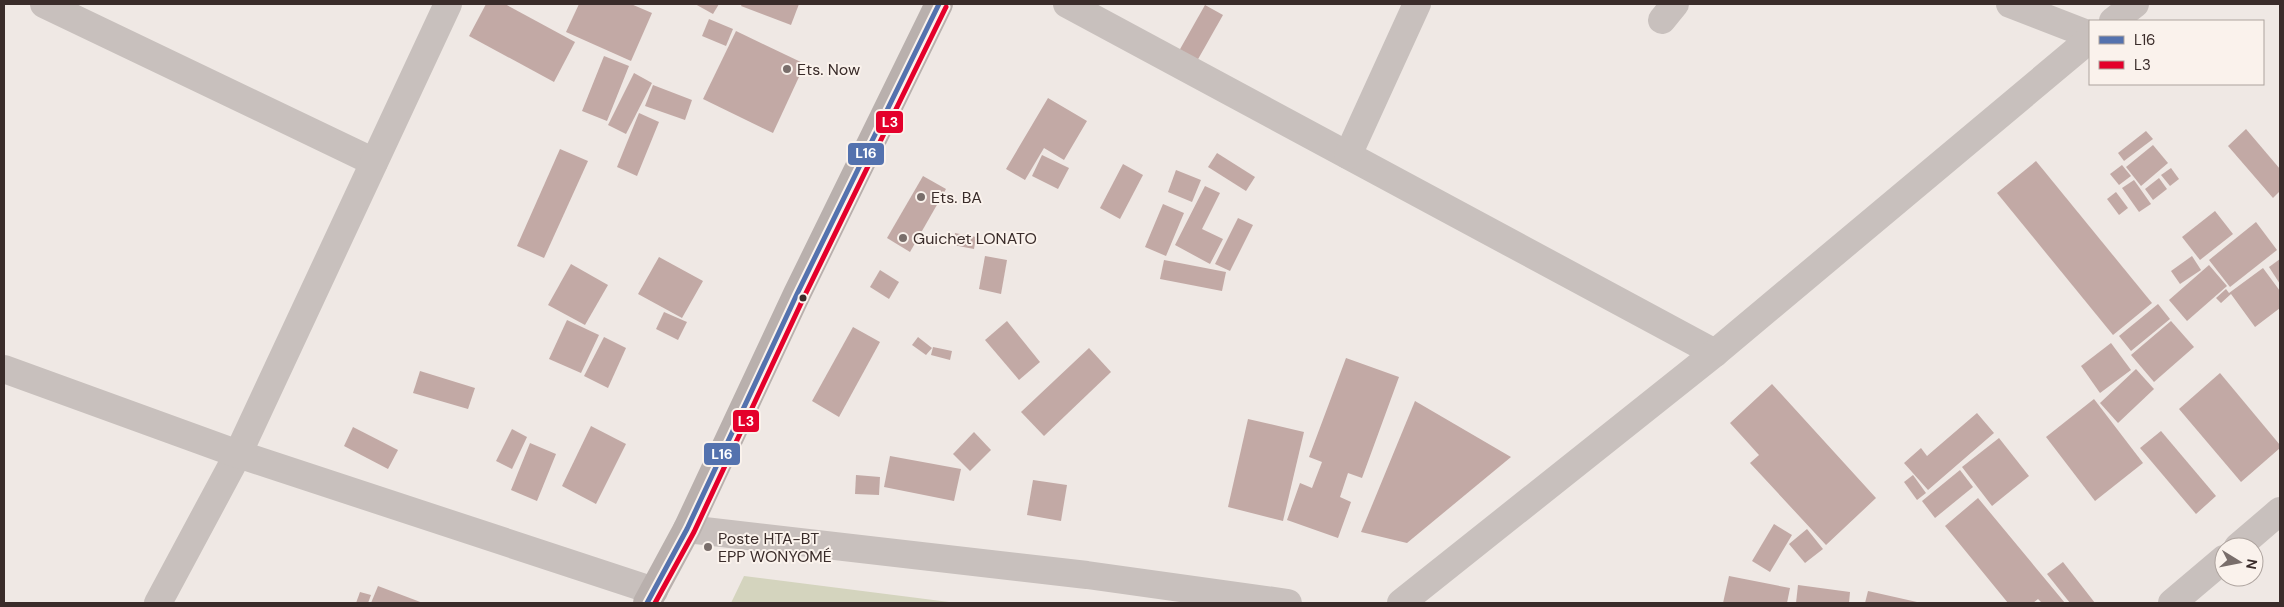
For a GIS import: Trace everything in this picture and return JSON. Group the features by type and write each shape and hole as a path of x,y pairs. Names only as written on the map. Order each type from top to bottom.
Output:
{"main road":[{"path":"650,597 687,528 797,294 939,4"}],"street":[{"path":"44,4 374,162"},
{"path":"158,603 238,454 448,4"},
{"path":"1067,4 1715,353"},
{"path":"1348,155 1417,4"},
{"path":"2010,4 2089,35"},
{"path":"2114,20 2135,4"},
{"path":"1402,603 1715,353 2089,40"},
{"path":"4,369 238,454 650,597"},
{"path":"2250,537 2280,511"},
{"path":"687,528 1087,575 1288,603"},
{"path":"2172,603 2214,567"}],"green space":[{"path":"744,576 957,603 731,603"}],"building":[{"path":"486,4 505,4 575,42 554,82 469,36"},
{"path":"579,4 631,4 652,13 631,61 566,32"},
{"path":"695,4 719,4 713,14"},
{"path":"742,4 799,4 791,25 741,6"},
{"path":"1205,5 1223,15 1197,61 1179,51"},
{"path":"709,19 733,29 726,46 702,36"},
{"path":"736,31 805,64 773,133 703,99"},
{"path":"604,56 629,66 607,121 582,111"},
{"path":"634,73 652,83 626,134 608,125"},
{"path":"653,85 692,100 685,120 645,106"},
{"path":"1048,98 1087,121 1064,160 1044,148 1025,180 1006,169"},
{"path":"639,113 659,122 637,176 617,167"},
{"path":"2246,129 2280,169 2280,191 2273,198 2228,146"},
{"path":"2146,131 2153,139 2124,161 2118,153"},
{"path":"2153,145 2168,163 2141,186 2126,167"},
{"path":"560,149 588,161 544,258 517,246"},
{"path":"1217,153 1255,177 1246,191 1208,167"},
{"path":"1042,155 1069,168 1058,189 1032,176"},
{"path":"2036,161 2152,303 2113,335 1997,193"},
{"path":"1123,164 1143,175 1120,219 1100,208"},
{"path":"2122,165 2131,176 2119,185 2110,174"},
{"path":"2171,168 2179,179 2170,186 2161,175"},
{"path":"1176,170 1201,180 1192,202 1168,192"},
{"path":"923,176 946,189 910,252 887,238"},
{"path":"2159,178 2167,189 2153,200 2145,189"},
{"path":"2134,180 2151,204 2139,212 2122,188"},
{"path":"1205,186 1220,193 1202,229 1223,239 1210,264 1175,245"},
{"path":"2116,192 2128,208 2119,215 2107,199"},
{"path":"1163,204 1184,213 1166,256 1145,247"},
{"path":"2215,211 2233,234 2200,260 2182,237"},
{"path":"1238,218 1253,225 1230,271 1215,264"},
{"path":"2256,222 2277,250 2230,287 2209,260"},
{"path":"955,233 976,237 974,249 953,245"},
{"path":"985,256 1007,260 1001,294 979,289"},
{"path":"2192,256 2201,270 2180,284 2171,271"},
{"path":"659,257 703,281 682,318 638,294"},
{"path":"2280,259 2280,284 2269,267"},
{"path":"1164,260 1226,272 1222,291 1160,279"},
{"path":"571,264 608,285 585,325 548,305"},
{"path":"2209,265 2227,286 2187,321 2169,300"},
{"path":"2263,268 2280,291 2280,308 2255,327 2231,294 2221,303 2216,298 2226,289 2229,293"},
{"path":"880,270 899,282 889,299 870,287"},
{"path":"2158,304 2170,319 2131,351 2119,336"},
{"path":"664,312 687,322 678,340 656,329"},
{"path":"567,320 599,335 581,373 549,359"},
{"path":"1007,321 1040,362 1019,380 985,340"},
{"path":"2171,321 2194,347 2154,382 2131,355"},
{"path":"853,327 880,342 839,417 812,401"},
{"path":"604,337 626,348 608,388 584,376"},
{"path":"918,337 932,348 926,355 912,345"},
{"path":"2111,343 2131,370 2100,393 2081,366"},
{"path":"933,347 952,351 950,360 931,355"},
{"path":"1089,348 1111,372 1044,436 1021,412"},
{"path":"1346,358 1399,377 1362,478 1348,473 1340,497 1351,502 1338,538 1287,520 1300,483 1312,488 1322,462 1309,457"},
{"path":"2136,369 2154,389 2118,423 2100,403"},
{"path":"420,371 475,388 468,409 413,393"},
{"path":"2220,373 2280,445 2280,448 2241,482 2179,409"},
{"path":"1772,384 1876,498 1826,545 1750,463 1759,455 1730,423"},
{"path":"2094,399 2143,463 2095,501 2046,437"},
{"path":"1415,401 1511,457 1407,543 1361,532"},
{"path":"1977,413 1994,433 1928,490 1904,463 1921,448 1927,456"},
{"path":"1248,419 1304,432 1283,521 1228,507"},
{"path":"591,426 626,444 596,504 562,486"},
{"path":"353,427 398,450 388,469 344,446"},
{"path":"512,429 527,437 512,469 496,461"},
{"path":"2161,431 2216,496 2196,514 2140,448"},
{"path":"974,432 991,450 970,471 953,454"},
{"path":"1999,438 2029,476 1992,506 1962,467"},
{"path":"530,443 556,454 537,501 511,490"},
{"path":"890,456 961,469 954,501 884,487"},
{"path":"1960,470 1973,487 1935,518 1922,501"},
{"path":"856,475 880,477 879,495 855,494"},
{"path":"1913,475 1926,493 1917,500 1904,482"},
{"path":"1033,480 1067,485 1061,521 1027,515"},
{"path":"1978,498 2065,603 2042,603 2038,599 2033,603 2008,603 1945,526"},
{"path":"1774,524 1792,535 1770,572 1752,561"},
{"path":"1807,529 1823,549 1805,563 1789,544"},
{"path":"2063,562 2095,603 2070,603 2047,574"},
{"path":"1729,576 1790,588 1787,603 1723,603"},
{"path":"1798,585 1850,592 1849,603 1796,603"},
{"path":"378,586 423,603 371,603"},
{"path":"1868,591 1917,602 1917,603 1865,603"},
{"path":"360,592 371,595 368,603 356,603"}],"transit line":[{"name":"L16","path":"647,603 687,529 797,294 939,4"},
{"name":"L3","path":"655,603 694,532 804,297 946,7"}],"place":[{"name":"Ets. Now","path":"787,69"},
{"name":"Ets. BA","path":"921,197"},
{"name":"Guichet LONATO","path":"903,238"},
{"name":"Poste HTA-BT EPP WONYOMÉ","path":"708,547"}]}
